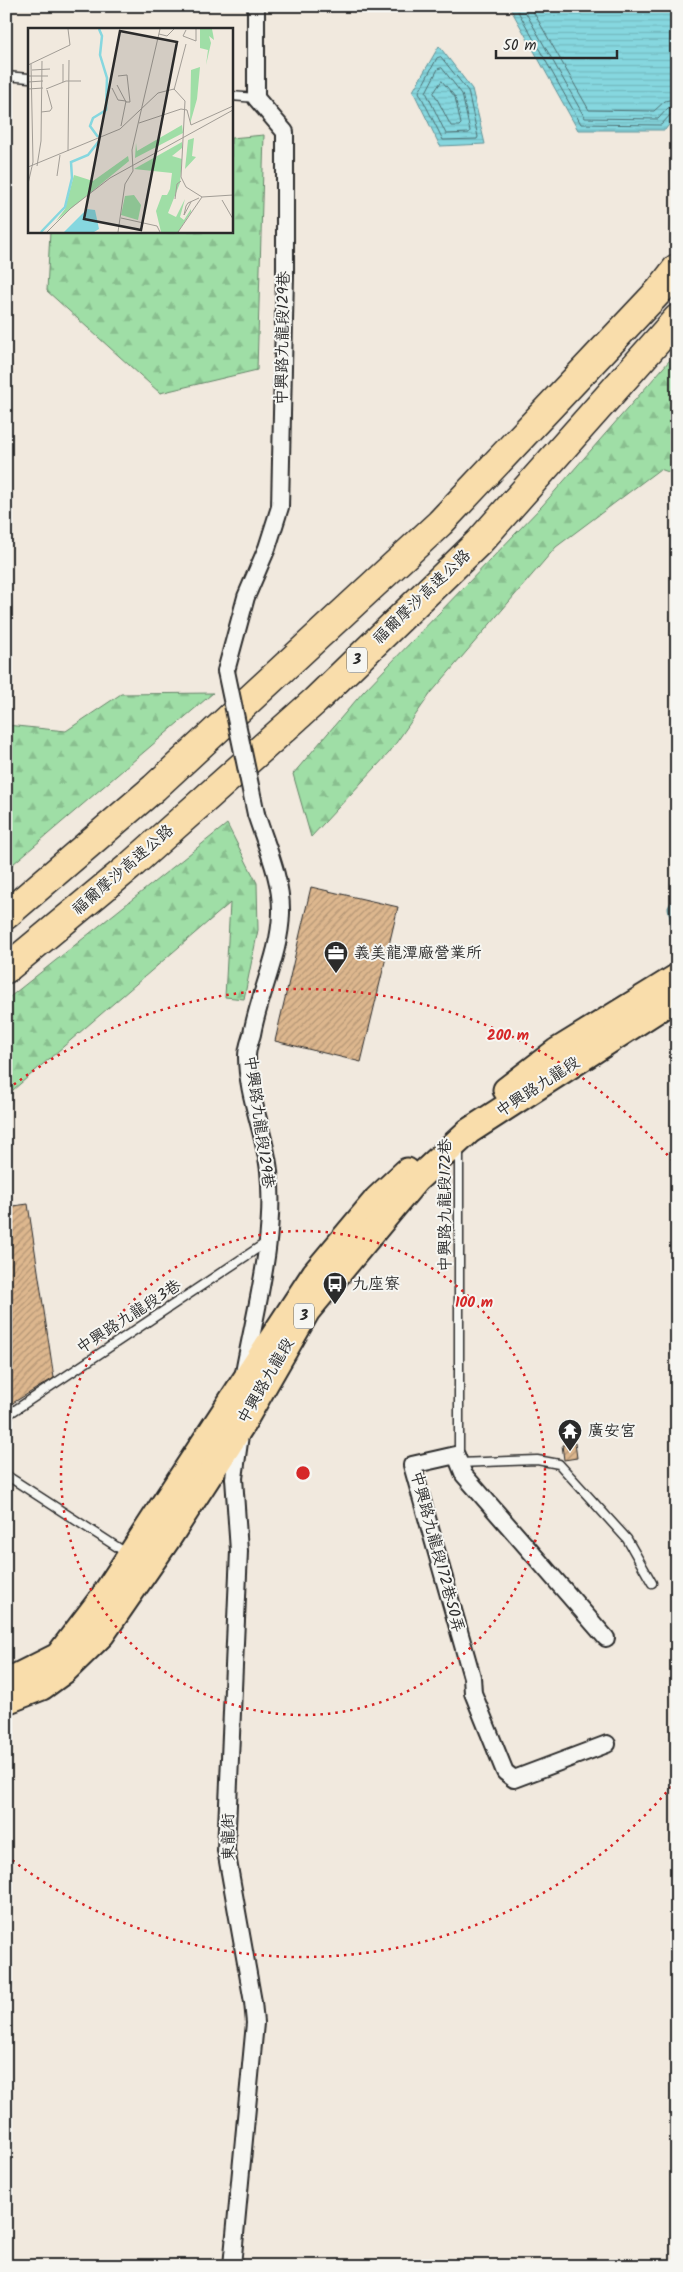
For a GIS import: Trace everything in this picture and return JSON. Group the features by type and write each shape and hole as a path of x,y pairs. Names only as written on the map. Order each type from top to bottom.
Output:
{"highway":[{"path":"6,915 154,788 440,523 660,290 677,268"},
{"name":"福爾摩沙高速公路","path":"6,969 129,867 343,674 479,542 677,319"}],"main road":[{"name":"中興路九龍段","path":"6,1701 42,1687 64,1671 102,1634 169,1538 315,1273 377,1198 557,1051 676,984"},
{"name":"中興路九龍段","path":"6,1682 58,1656 307,1311 416,1180 458,1133"}],"street":[{"path":"256,6 256,98"},
{"name":"中興路九龍段129巷","path":"241,1405 271,1210 269,1171 262,1130 251,1085 247,1055 279,932 281,914 280,895 256,814 226,671 246,597 267,548 280,507 285,274 285,132 256,98"},
{"name":"東龍街","path":"232,2266 254,2023 253,2002 226,1850 239,1551 234,1478 241,1405"},
{"name":"中興路九龍段172巷50弄","path":"459,1463 456,1455 412,1465 472,1677 473,1692 505,1772 514,1779 608,1744"},
{"path":"459,1463 464,1475 606,1638"}],"lane":[{"path":"6,76 28,78"},
{"path":"232,96 256,98"},
{"name":"中興路九龍段172巷","path":"458,1133 459,1463"},
{"name":"中興路九龍段3巷","path":"6,1416 267,1242"},
{"path":"459,1463 537,1460 559,1464 627,1540 652,1583"},
{"path":"6,1475 130,1555"}],"green space":[{"path":"264,135 257,370 160,393 47,291 50,232 232,232 232,138"},
{"path":"677,352 677,475 660,469 556,547 431,693 389,753 311,837 293,774 363,692 542,506"},
{"path":"213,693 6,870 6,725 66,731 121,694"},
{"path":"227,824 257,883 258,930 244,999 225,997 230,903 6,1096 6,1000"}],"water":[{"path":"509,6 677,6 677,114 665,130 578,130"},
{"path":"439,46 472,89 485,144 440,146 413,91"}],"building":[{"name":"義美龍潭廠營業所","path":"311,887 398,907 361,1062 275,1041"},
{"path":"28,1204 54,1378 6,1407 6,1207"},
{"name":"廣安宮","path":"575,1443 577,1458 564,1460 562,1445"}],"waterway":[{"path":"677,896 670,908 677,944"},
{"path":"677,1315 677,1320"}],"place":[{"name":"義美龍潭廠營業所","path":"336,974"},
{"name":"九座寮","path":"335,1305"},
{"name":"廣安宮","path":"570,1452"}]}
